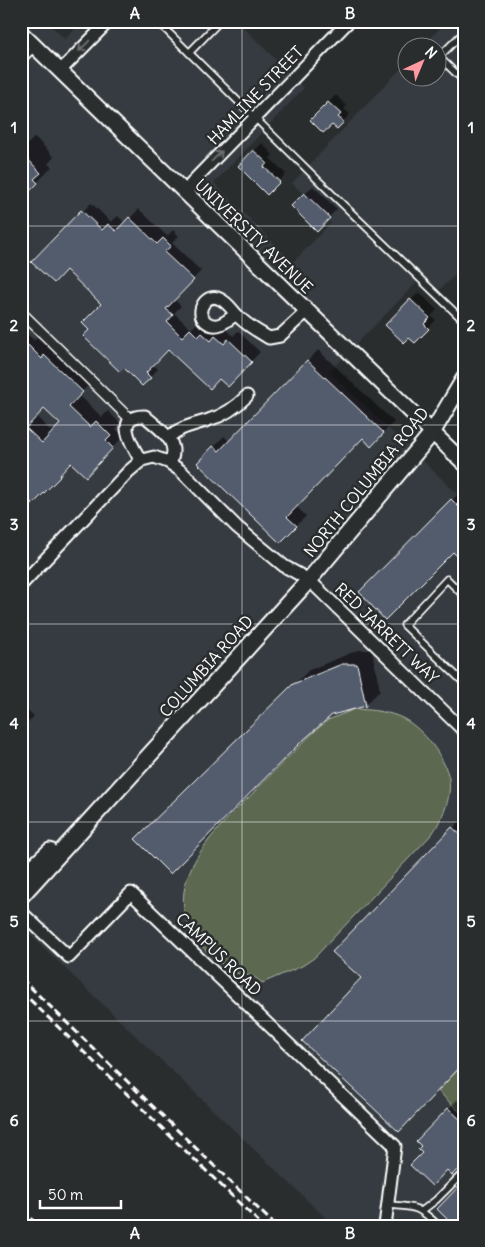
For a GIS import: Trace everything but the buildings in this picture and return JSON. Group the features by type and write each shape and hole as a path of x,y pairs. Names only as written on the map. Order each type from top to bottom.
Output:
{"main road":[{"name":"NORTH COLUMBIA ROAD","path":"309,580 432,433 464,379"},
{"name":"COLUMBIA ROAD","path":"21,896 309,580"},
{"name":"COLUMBIA ROAD","path":"21,878 129,776"}],"street":[{"path":"60,71 109,21"},
{"name":"HAMLINE STREET","path":"185,192 197,176 255,119 349,21"},
{"name":"UNIVERSITY AVENUE","path":"21,33 464,463"},
{"path":"236,314 269,338 280,336 307,311"},
{"path":"21,312 127,416"},
{"path":"168,438 182,428 213,419 234,408 247,396"},
{"path":"21,585 129,471 141,461 154,457 170,463 174,455 174,448 168,438 145,416 138,416 132,419 126,430 141,461"},
{"name":"RED JARRETT WAY","path":"170,463 237,527 284,566 309,580 463,729"},
{"name":"CAMPUS ROAD","path":"21,912 69,957 131,893 395,1146 388,1205"},
{"path":"385,1226 388,1205"}],"lane":[{"path":"157,21 255,119 464,321"},
{"path":"189,53 220,21"},
{"path":"464,32 439,57 464,81"},
{"path":"21,61 35,47"},
{"path":"464,596 447,579 404,625 464,684"},
{"path":"423,1210 460,1176 464,1180"},
{"path":"388,1205 408,1206 423,1210 439,1226"}],"shaded area":[{"path":"21,21 46,21 65,39 83,21 237,21 304,88 214,183 293,262 331,223 292,183 398,71 398,88 448,88 448,38 431,38 447,21 464,21 464,267 438,291 423,276 329,372 464,500 464,1226 334,1226 21,926"}],"green space":[{"path":"355,709 380,711 398,716 411,724 432,744 443,762 449,779 448,801 443,815 432,834 314,958 302,966 262,983 253,977 234,972 203,948 187,922 183,901 186,881 195,861 222,825 315,731 328,720"},
{"path":"464,1063 464,1116 438,1091"}],"railway":[{"path":"21,978 276,1226"},
{"path":"21,991 263,1226"},
{"path":"21,1211 40,1226"}]}
